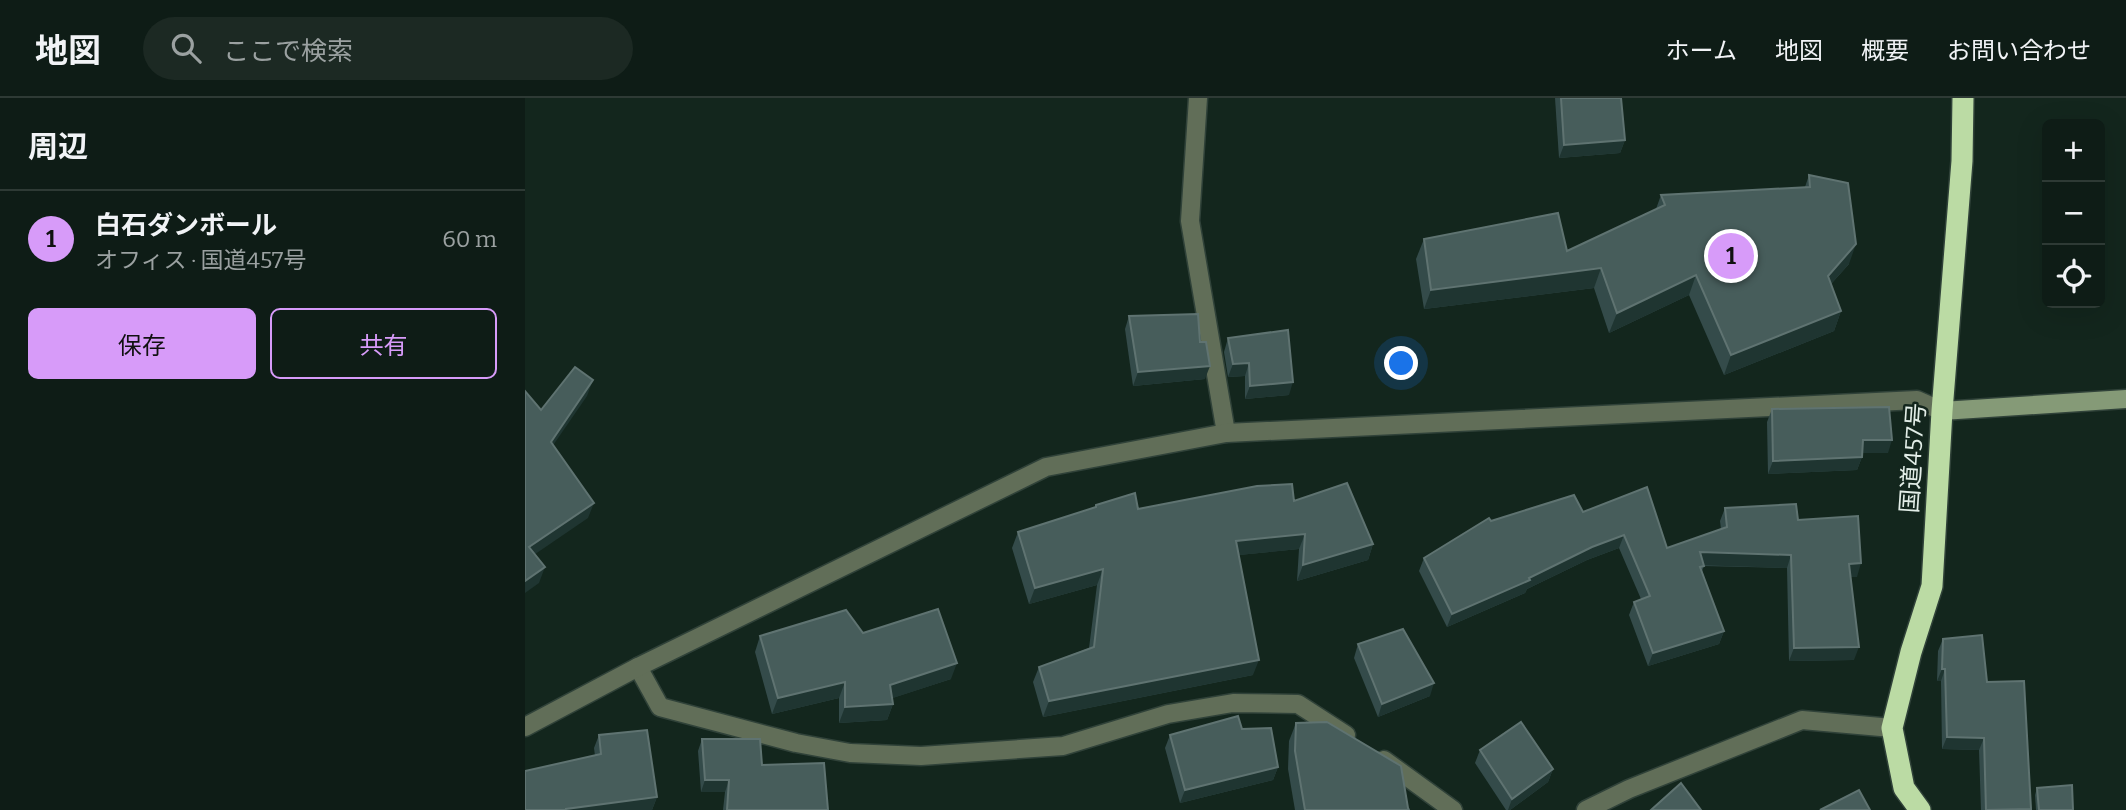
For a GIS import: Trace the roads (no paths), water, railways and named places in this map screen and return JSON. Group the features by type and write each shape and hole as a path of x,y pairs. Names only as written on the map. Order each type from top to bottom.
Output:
{"highway":[{"name":"国道457号","path":"1920,810 1905,788 1892,728 1911,652 1932,586 1942,411 1962,161 1963,98"}],"street":[{"path":"1198,98 1190,220 1226,433"},
{"path":"525,727 638,667 1046,467 1226,433 1917,400 1942,411 2126,399"},
{"path":"638,667 660,707 796,743 850,753 922,756 1063,746 1168,714 1233,704 1298,704 1407,775 1453,810"},
{"path":"1586,810 1629,789 1802,720 1892,728"}],"place":[{"name":"白石ダンボール","path":"1731,256"}]}
